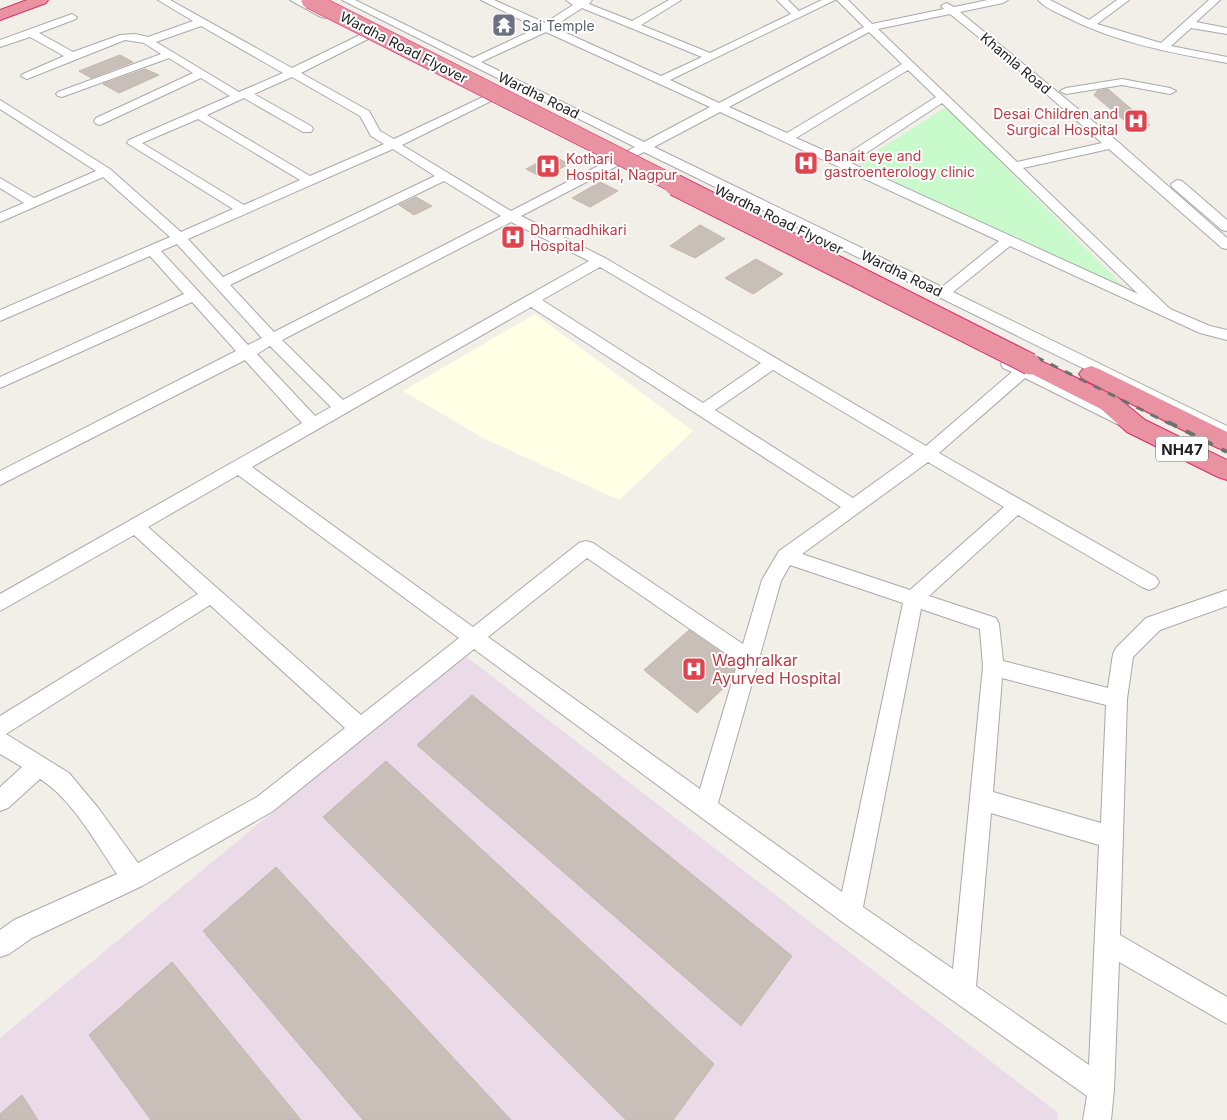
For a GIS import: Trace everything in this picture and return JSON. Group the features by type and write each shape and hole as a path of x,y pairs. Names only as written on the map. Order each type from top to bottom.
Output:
{"highway":[{"path":"0,6 16,0"},
{"path":"0,15 41,0"},
{"name":"Wardha Road Flyover","path":"310,0 1109,403 1136,426"},
{"name":"Wardha Road Flyover","path":"329,0 580,120 1227,442"},
{"name":"Wardha Road","path":"1136,426 1227,471"}],"street":[{"path":"163,0 365,114 375,133 510,216 600,261 927,454 1149,582"},
{"name":"NH47","path":"295,0 366,36"},
{"name":"NH47","path":"347,0 416,33"},
{"path":"486,0 1165,312 1205,330 1227,335"},
{"path":"634,24 676,0"},
{"path":"782,0 798,15"},
{"path":"660,81 830,0"},
{"path":"842,0 1165,312"},
{"name":"Khamla Road","path":"939,0 956,6 1066,91 1196,218 1227,245"},
{"path":"0,479 616,162 871,27 956,6 1003,0"},
{"path":"1042,0 1069,17 1122,38 1162,48 1227,60"},
{"path":"1088,26 1124,0"},
{"path":"1162,48 1215,0"},
{"path":"474,62 545,28 580,1 711,57"},
{"name":"Khamla Road","path":"956,6 1022,67 1118,141"},
{"path":"0,44 72,17"},
{"path":"148,41 201,22"},
{"path":"1188,24 1227,30"},
{"path":"31,33 72,56"},
{"name":"Wardha Road","path":"416,33 643,147 943,292 1227,433"},
{"path":"243,210 134,143 292,73 366,36"},
{"name":"Wardha Road","path":"366,36 1023,371 1136,426"},
{"path":"27,76 72,56 124,37 135,37 148,41 201,74 307,129"},
{"path":"62,94 170,54"},
{"path":"786,139 910,64"},
{"path":"100,121 201,74"},
{"path":"1066,91 1122,82 1170,91"},
{"path":"840,164 944,97"},
{"path":"0,316 394,144 489,98"},
{"path":"0,104 105,172 222,283 270,340 342,409"},
{"path":"198,114 310,181"},
{"path":"1014,166 1118,141"},
{"path":"0,218 105,172"},
{"path":"222,283 445,176"},
{"path":"1168,176 1220,214 1227,227"},
{"path":"0,182 33,203"},
{"path":"1196,218 1220,214"},
{"path":"943,292 1008,241"},
{"path":"155,248 194,295 249,351 312,424"},
{"path":"3,596 239,468 312,424 342,409 600,261"},
{"path":"0,383 194,295"},
{"path":"531,300 854,507"},
{"path":"703,411 772,363"},
{"path":"706,807 772,580 786,556 927,454 1023,371"},
{"path":"239,468 850,912 1101,1090"},
{"path":"850,912 914,598 1017,506"},
{"path":"135,526 360,728"},
{"path":"0,945 23,929 134,878 265,804 586,548 749,659"},
{"path":"786,556 989,624 993,667 963,992"},
{"path":"0,727 211,594"},
{"path":"1097,1120 1101,1090 1117,699 1123,654 1153,624 1227,598"},
{"path":"993,667 1117,699"},
{"path":"0,742 61,780 91,817 134,878"},
{"path":"0,801 39,766"},
{"path":"980,799 1111,837"},
{"path":"1107,941 1227,1011"}],"shaded area":[{"path":"535,314 693,431 619,500 483,438 403,391"},
{"path":"463,654 1058,1113 1057,1120 0,1120 0,1038"}],"green space":[{"path":"951,104 1003,165 1137,300 858,163"}],"building":[{"path":"120,55 133,62 91,78 79,71"},
{"path":"145,69 159,75 119,93 103,84"},
{"path":"1108,89 1150,125 1132,127 1094,95 1097,91"},
{"path":"552,155 569,164 543,178 526,169"},
{"path":"600,182 618,191 590,207 572,198"},
{"path":"416,197 432,206 414,215 399,205"},
{"path":"700,225 725,239 695,258 670,246"},
{"path":"756,259 783,274 753,294 725,278"},
{"path":"689,630 736,663 730,682 697,713 644,670"},
{"path":"472,695 792,956 741,1026 417,745"},
{"path":"386,761 714,1064 673,1120 626,1120 323,817"},
{"path":"276,867 511,1120 363,1120 203,931"},
{"path":"172,962 301,1120 151,1120 89,1035"},
{"path":"22,1095 38,1120 0,1120 0,1114"}],"railway":[{"path":"319,0 695,186"},
{"path":"695,186 1170,424"},
{"path":"1168,422 1227,452"}],"place":[{"name":"Sai Temple","path":"504,25"},
{"name":"Desai Children and Surgical Hospital","path":"1136,121"},
{"name":"Banait eye and gastroenterology clinic","path":"806,163"},
{"name":"Kothari Hospital, Nagpur","path":"548,166"},
{"name":"Dharmadhikari Hospital","path":"513,237"},
{"name":"Waghralkar Ayurved Hospital","path":"694,669"}]}
